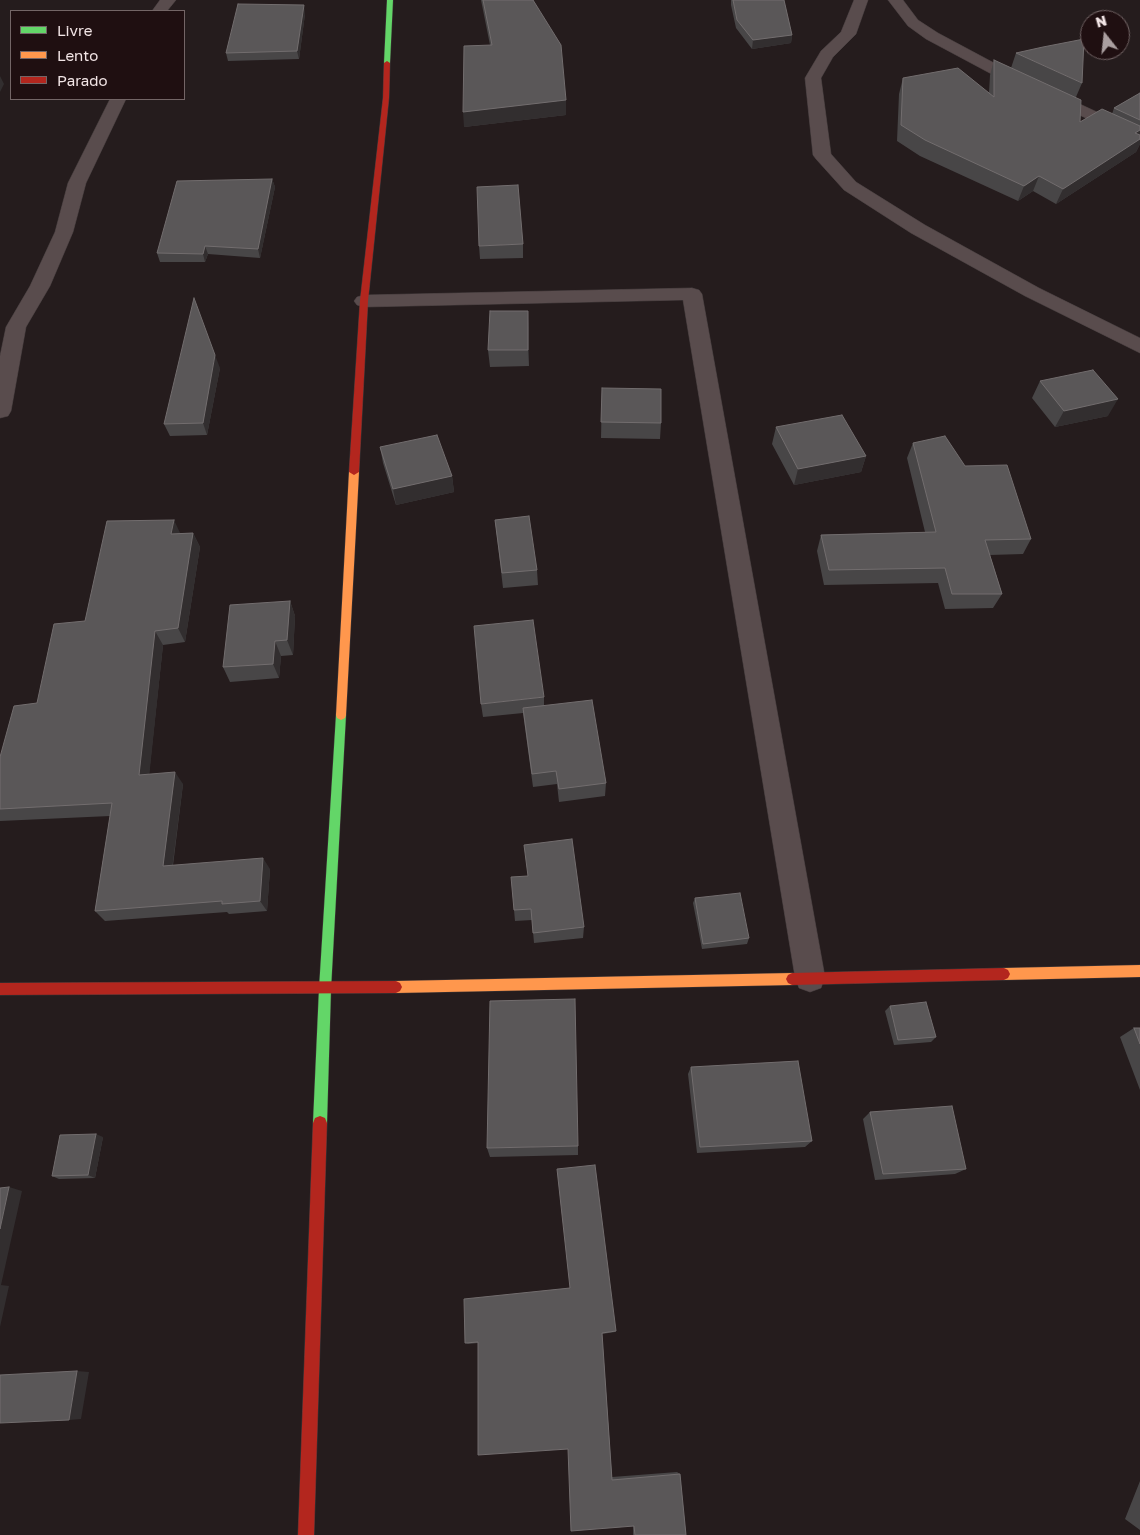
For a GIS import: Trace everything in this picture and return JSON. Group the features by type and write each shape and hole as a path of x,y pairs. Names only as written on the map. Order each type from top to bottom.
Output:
{"street":[{"path":"160,10 168,0"},
{"path":"306,1535 325,989 364,301 386,98 390,0"},
{"path":"861,0 848,34 827,54 814,78 822,155 850,186 918,229 1032,292 1140,346"},
{"path":"895,0 913,23 932,36 1006,75 1140,138"},
{"path":"0,411 16,327 40,286 64,232 77,182 118,100"},
{"path":"364,301 692,294 810,977"},
{"path":"0,989 325,989 1140,971"}],"building":[{"path":"483,0 533,0 561,45 566,100 463,112 464,46 492,45"},
{"path":"733,0 784,0 792,35 753,40 737,20"},
{"path":"238,4 304,5 297,51 226,53"},
{"path":"1080,40 1080,60 1083,60 1082,83 1016,53"},
{"path":"994,60 1081,100 1080,122 1102,109 1140,126 1140,130 1135,133 1140,135 1140,139 1063,189 1039,176 1024,186 925,140 901,125 903,78 958,68 994,97"},
{"path":"1140,93 1140,120 1114,108"},
{"path":"272,179 258,249 205,246 203,254 157,253 177,181"},
{"path":"518,185 523,244 479,246 477,187"},
{"path":"194,298 215,355 203,423 164,424"},
{"path":"490,311 528,311 528,350 488,350"},
{"path":"1093,370 1118,399 1064,411 1040,381"},
{"path":"602,388 661,389 661,423 601,422"},
{"path":"842,415 866,456 798,469 776,427"},
{"path":"437,435 452,476 393,489 380,447"},
{"path":"945,436 965,466 1007,465 1031,539 985,540 1002,594 952,594 945,568 829,570 821,535 936,532 913,443"},
{"path":"529,516 537,570 502,573 495,520"},
{"path":"174,520 171,534 193,533 178,628 155,631 139,775 175,772 163,866 263,858 260,901 222,904 222,901 95,911 112,803 0,809 0,757 14,706 37,703 54,624 85,621 107,521"},
{"path":"290,601 287,640 275,641 273,664 223,667 230,605"},
{"path":"533,620 544,697 481,704 474,626"},
{"path":"592,700 606,783 559,789 556,771 532,774 523,708"},
{"path":"572,839 584,927 533,933 531,909 514,910 511,877 528,876 524,845"},
{"path":"740,893 749,938 703,944 695,898"},
{"path":"575,999 578,1146 487,1148 490,1001"},
{"path":"926,1002 936,1037 898,1040 890,1006"},
{"path":"1134,1028 1140,1028 1140,1044"},
{"path":"798,1061 812,1141 700,1147 691,1067"},
{"path":"952,1106 966,1169 883,1174 870,1112"},
{"path":"96,1134 88,1175 52,1176 60,1135"},
{"path":"595,1165 616,1331 602,1333 612,1480 680,1474 686,1535 635,1535 634,1526 571,1531 568,1449 478,1455 478,1342 465,1343 464,1299 570,1288 557,1169"},
{"path":"9,1187 0,1229 0,1188"},
{"path":"77,1371 69,1420 0,1423 0,1375"}],"traffic: fast":[{"path":"387,63 390,0"},
{"path":"320,1123 325,989 341,715"}],"traffic: slow":[{"path":"341,715 354,472"},
{"path":"1004,974 1140,971"},
{"path":"396,987 792,979"}],"traffic: jam":[{"path":"354,472 364,301 386,98 387,63"},
{"path":"792,979 1004,974"},
{"path":"0,989 396,987"},
{"path":"306,1535 320,1123"}]}
